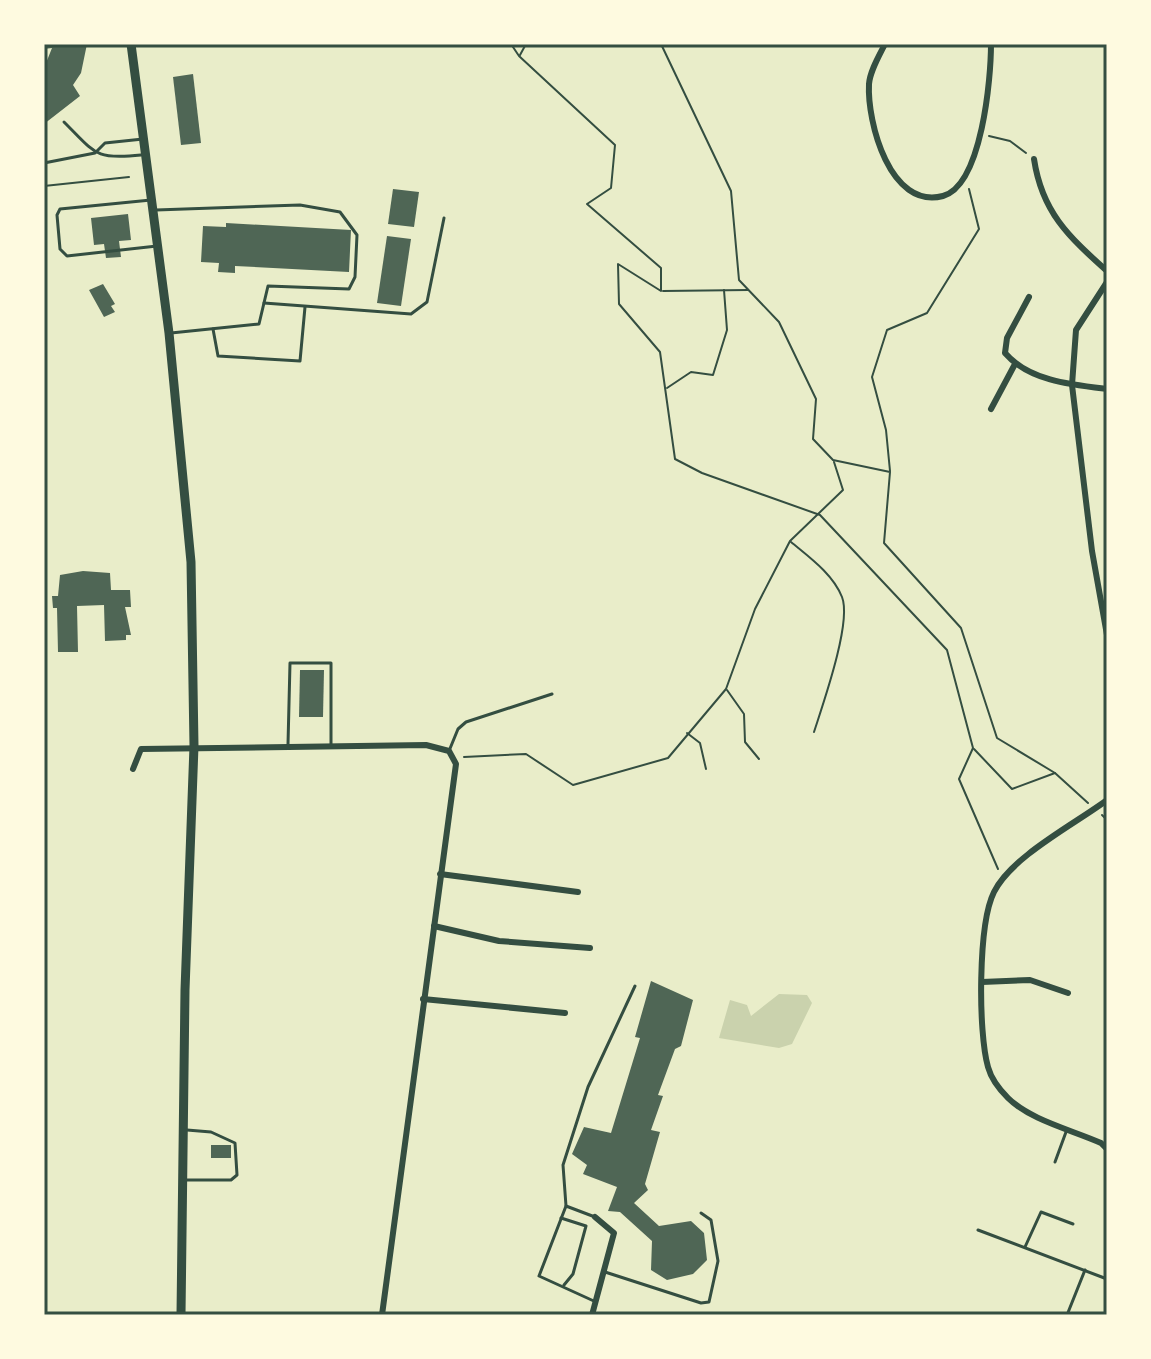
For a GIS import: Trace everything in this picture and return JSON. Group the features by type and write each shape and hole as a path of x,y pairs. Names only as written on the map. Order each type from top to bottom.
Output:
{"main road":[{"path":"131,44 169,333 190,536 194,746 181,1315"}],"street":[{"path":"885,44 869,80 869,110 874,130 896,181 919,197 944,196 961,183 980,134 987,100 991,44"},
{"path":"1034,159 1039,190 1066,234 1107,271"},
{"path":"1107,282 1076,330 1072,385 1092,551 1107,635"},
{"path":"1029,297 1007,338 1005,353 1015,364 1072,385 1107,389"},
{"path":"991,409 1015,364"},
{"path":"133,769 141,749 288,744 426,745 449,751 456,764 382,1315"},
{"path":"1107,800 1003,880 994,892 987,917 982,982 988,1069 999,1088 1027,1111 1101,1143 1107,1149"},
{"path":"440,874 578,892"},
{"path":"434,926 499,941 590,948"},
{"path":"982,982 1030,980 1068,993"},
{"path":"423,999 565,1013"},
{"path":"592,1315 614,1233 595,1217"}],"lane":[{"path":"64,122 95,153 109,158 145,155"},
{"path":"44,163 95,153 105,143 143,139"},
{"path":"157,246 67,256 60,249 57,215 60,209 152,205 300,205 340,212 357,235 355,277 349,289 268,286 259,324 169,333"},
{"path":"264,303 411,314 427,302 444,218"},
{"path":"213,329 218,356 300,361 305,307"},
{"path":"288,744 290,663 331,663 331,744"},
{"path":"449,751 458,729 466,722 552,694"},
{"path":"596,1302 539,1276 566,1206 563,1165 588,1087 635,986"},
{"path":"1055,1162 1067,1128"},
{"path":"183,1130 211,1132 235,1143 237,1162 237,1175 231,1180 183,1180"},
{"path":"566,1206 595,1217"},
{"path":"1025,1247 1041,1212 1073,1224"},
{"path":"605,1272 701,1303 709,1302 718,1261 711,1220 701,1213"},
{"path":"561,1218 586,1226 573,1274 564,1285"},
{"path":"978,1230 1107,1279"},
{"path":"1067,1315 1085,1270"}],"path":[{"path":"511,44 519,56 615,145 611,188 587,204 661,268 661,291"},
{"path":"519,56 526,44"},
{"path":"462,757 526,754 573,785 668,758 686,732 726,689 755,609 790,541 843,490 833,460 813,439 816,399 779,322 739,280 731,191 661,44"},
{"path":"980,134 1010,141 1034,159"},
{"path":"965,174 979,229 927,313 887,330 872,377 886,430 890,472 884,543 961,628 997,738 1055,773 1095,809"},
{"path":"44,186 129,177"},
{"path":"749,290 661,291 618,264 619,304 660,352 675,459 702,473 820,515 947,650 973,748 1012,789 1055,773"},
{"path":"665,390 691,372 713,375 727,330 724,290"},
{"path":"833,460 890,472"},
{"path":"790,541 820,566 843,599 839,648 814,732"},
{"path":"726,689 744,714 745,742 759,759"},
{"path":"686,732 700,743 706,769"},
{"path":"973,748 959,779 1003,880"}],"green space":[{"path":"779,994 807,995 812,1003 792,1044 779,1048 719,1038 730,1000 747,1005 751,1016"}],"building":[{"path":"44,44 87,44 81,73 73,85 80,96 44,124 44,68 52,48 44,49"},
{"path":"193,74 201,143 181,145 173,77"},
{"path":"393,189 419,192 414,227 388,224"},
{"path":"128,214 131,240 119,241 121,257 106,258 104,244 94,245 91,218"},
{"path":"226,223 351,230 349,272 235,266 235,273 218,272 219,263 201,262 203,226 226,227"},
{"path":"387,236 411,239 401,306 377,303"},
{"path":"103,284 115,304 111,306 115,312 104,317 89,290"},
{"path":"83,571 110,573 111,590 130,590 131,607 125,607 131,635 126,635 126,640 105,641 104,605 77,606 78,652 58,652 57,608 53,608 52,596 58,596 60,575"},
{"path":"300,670 324,670 323,717 299,717"},
{"path":"651,981 693,1000 681,1046 675,1049 658,1095 663,1096 651,1130 660,1132 645,1184 648,1190 634,1203 659,1226 691,1221 704,1233 707,1260 693,1274 667,1280 651,1270 652,1241 620,1212 608,1211 617,1187 583,1174 587,1165 572,1154 584,1127 611,1133 640,1038 635,1037"},
{"path":"211,1145 231,1145 231,1158 211,1158"}]}
